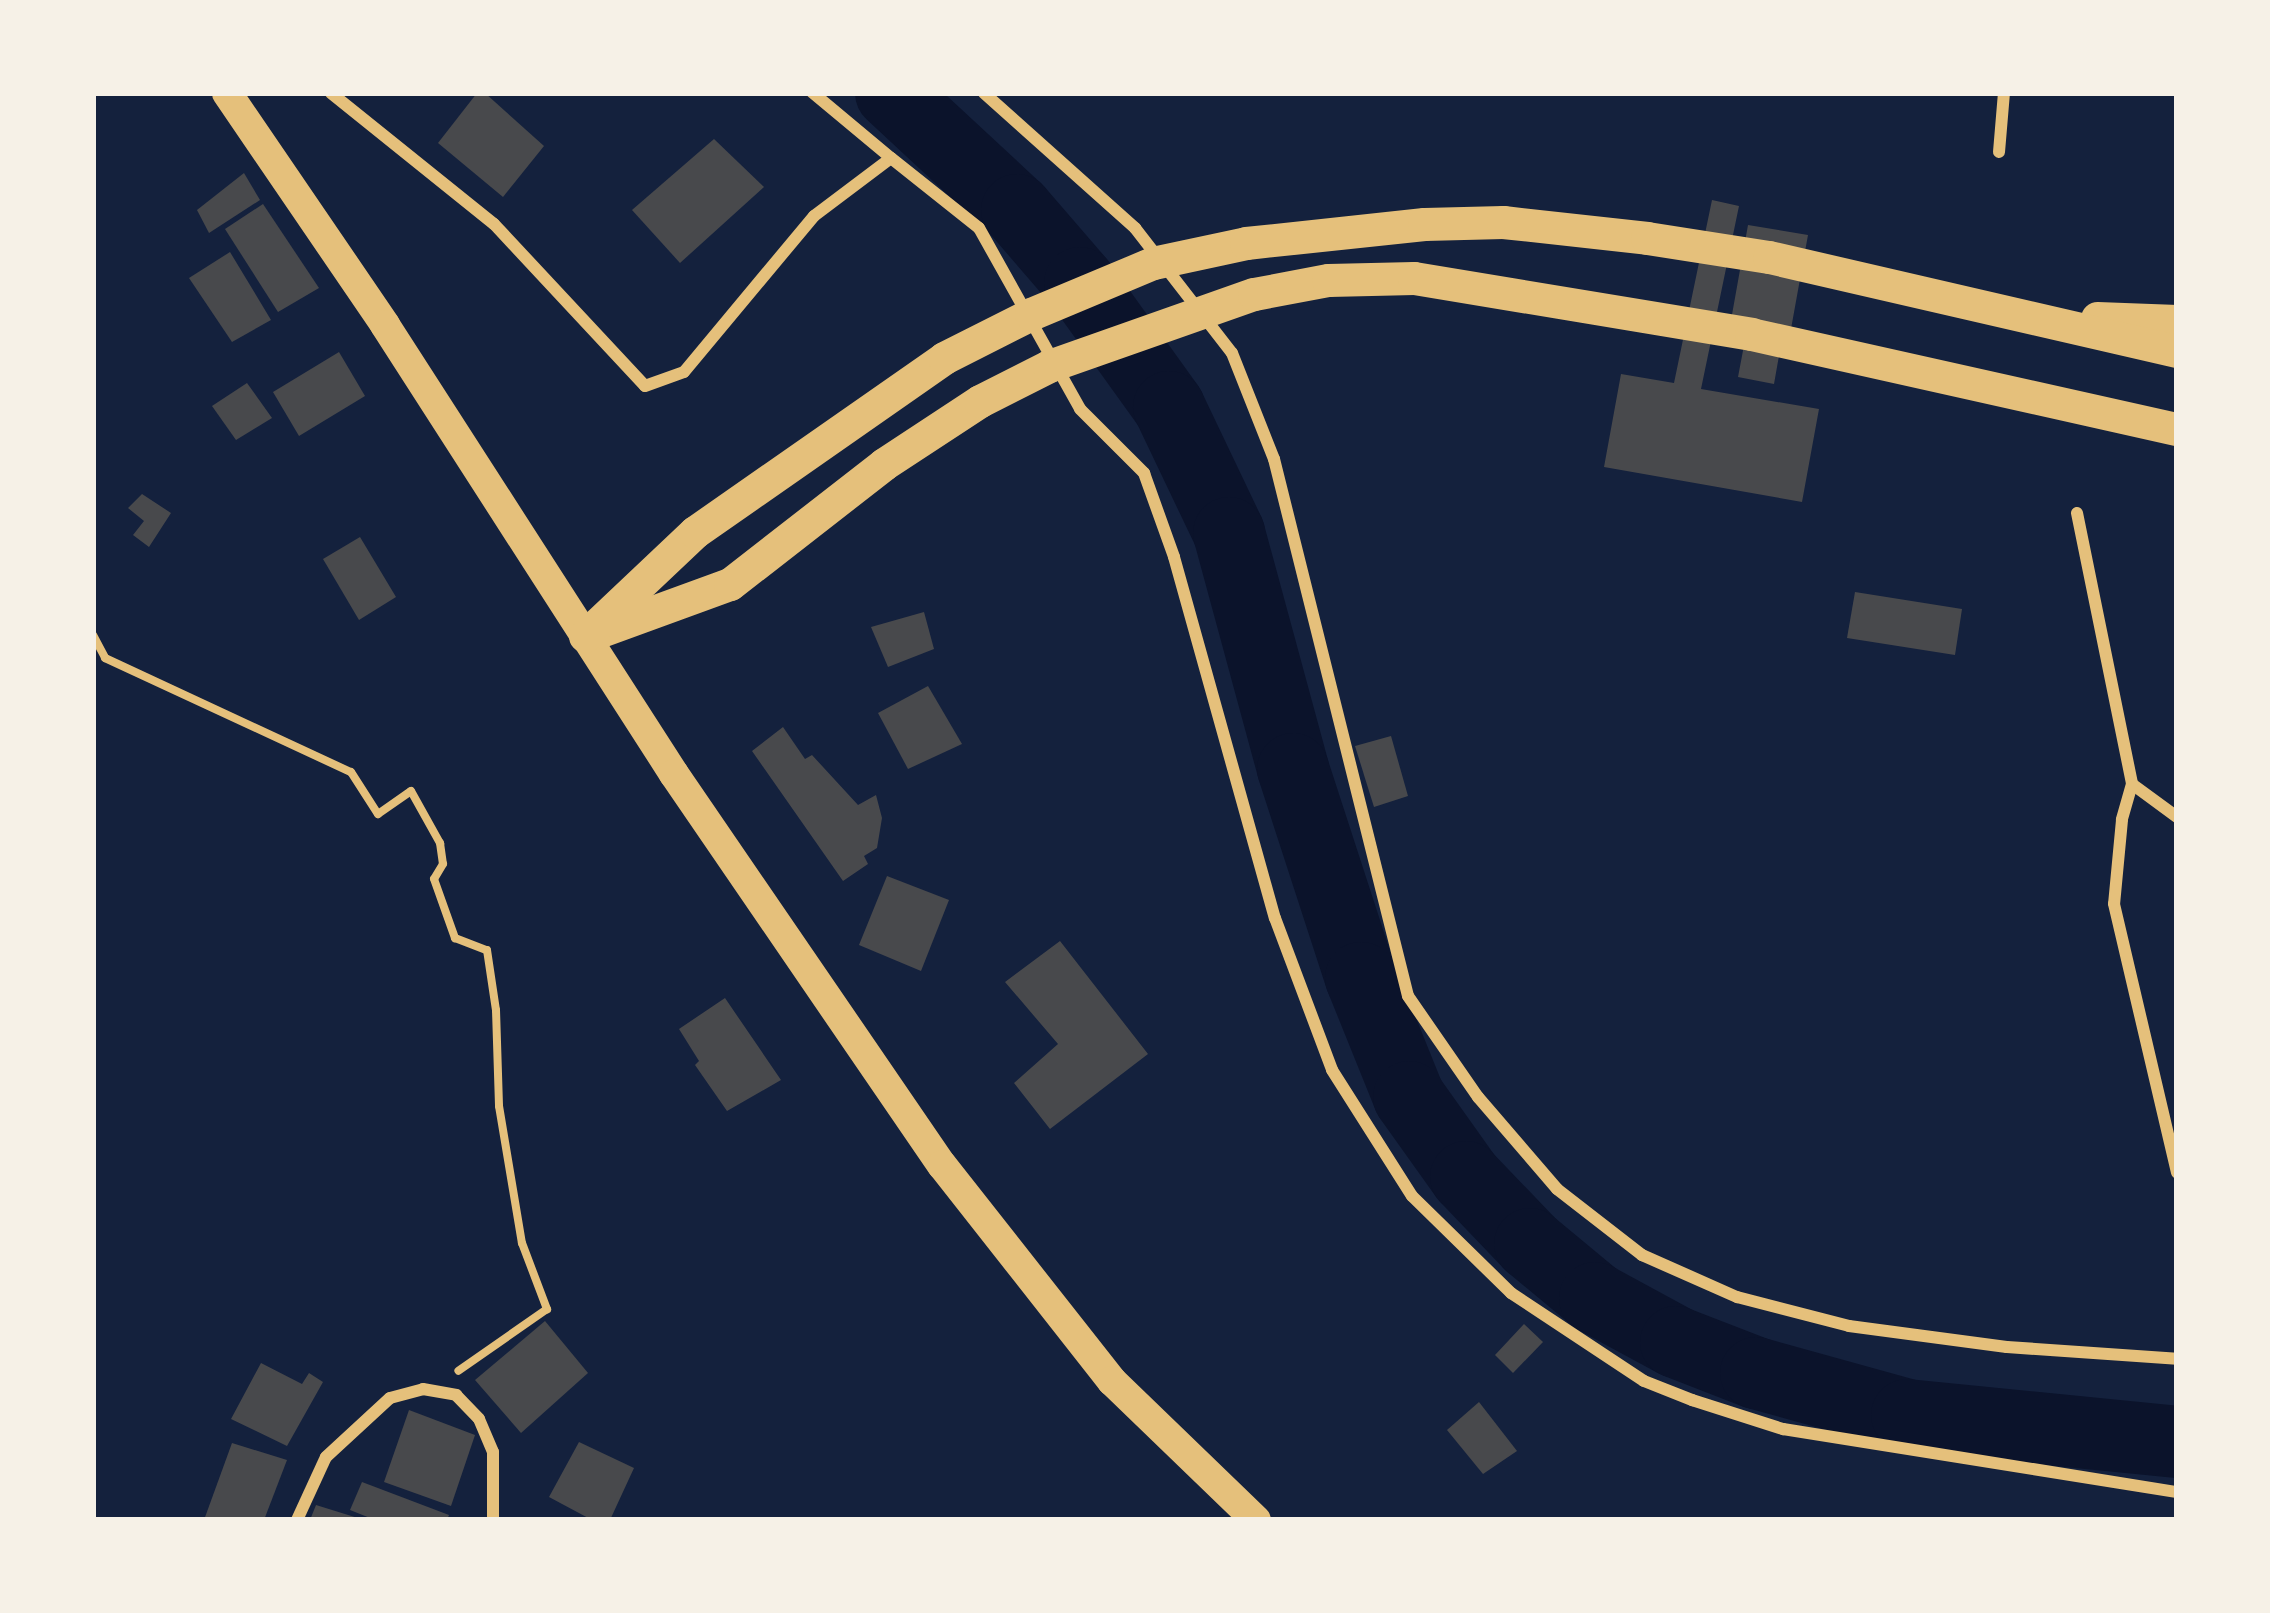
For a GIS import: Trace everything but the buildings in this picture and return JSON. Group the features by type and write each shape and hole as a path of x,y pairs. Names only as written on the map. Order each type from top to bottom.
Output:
{"highway":[{"path":"585,637 695,532 944,358 1030,314 1153,263 1246,243 1424,224 1503,222 1769,257 2177,351"},
{"path":"585,637 730,584 884,464 980,401 1049,366 1254,295 1328,280 1414,278 1751,334 2177,429"},
{"path":"2023,316 2177,321"}],"main road":[{"path":"227,93 386,325 585,637 865,1058 1018,1266 1112,1381 1256,1520"}],"street":[{"path":"331,93 494,224 646,386 684,372 814,216 891,158"},
{"path":"812,93 979,228 1081,409 1144,473 1174,557 1283,940 1332,1070 1412,1196 1511,1293 1644,1382 1783,1429 2177,1492"},
{"path":"984,93 1135,227 1232,353 1274,459 1408,996 1478,1097 1556,1189 1642,1255 1737,1297 1849,1326 2007,1347 2177,1359"},
{"path":"1999,152 2004,93"},
{"path":"2077,512 2132,784 2122,820 2114,904 2177,1173"},
{"path":"2132,784 2177,817"},
{"path":"296,1520 326,1456 389,1398 429,1390 456,1395 478,1419 494,1452 493,1520"}],"path":[{"path":"93,634 105,658 351,772 378,814 411,791 440,843 443,864 434,879 455,938 487,950 496,1010 499,1106 522,1243 547,1309 429,1390"}],"waterway":[{"path":"891,93 1017,210 1080,283 1169,407 1229,533 1293,769 1361,978 1409,1097 1466,1177 1530,1244 1595,1298 1676,1342 1756,1373 1907,1415 2177,1442"}]}
